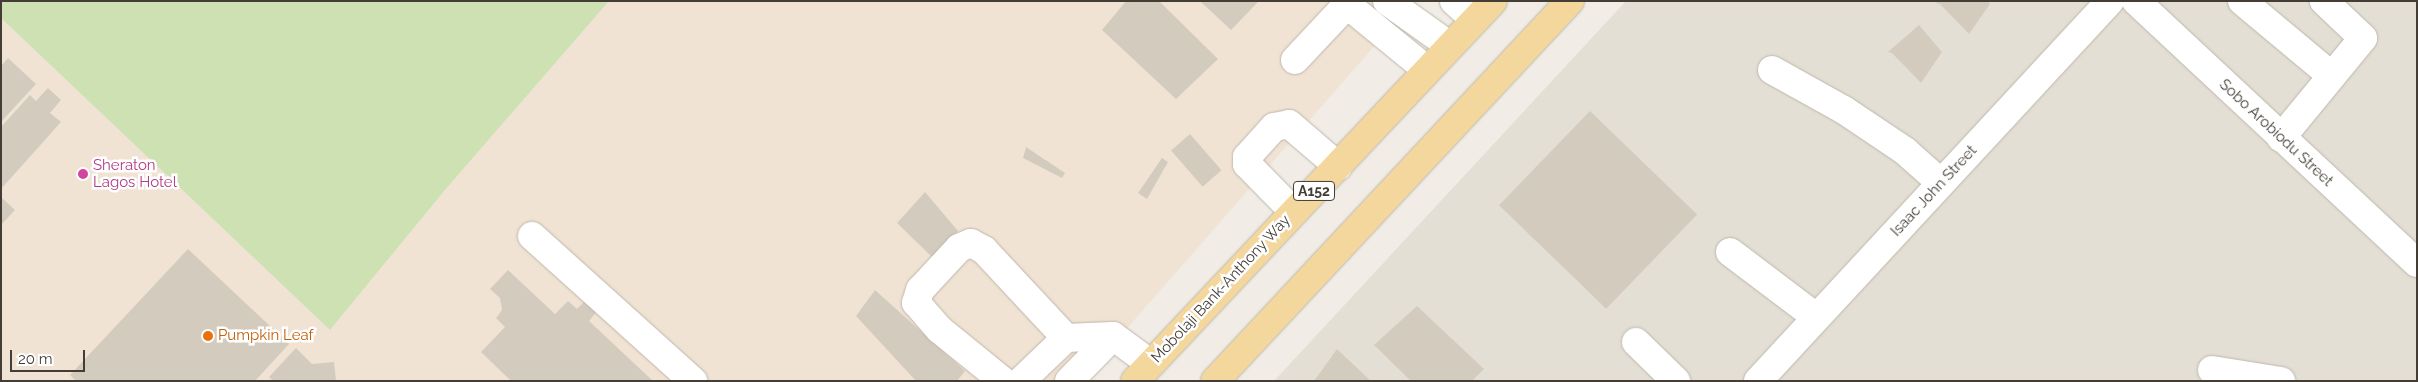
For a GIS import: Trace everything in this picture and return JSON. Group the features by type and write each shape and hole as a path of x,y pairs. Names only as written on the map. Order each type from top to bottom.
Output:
{"main road":[{"path":"1215,381 1570,1"},
{"name":"Mobolaji Bank-Anthony Way","path":"1143,373 1484,11"}],"street":[{"path":"1387,1 1450,46"},
{"path":"1454,1 1484,11"},
{"name":"Isaac John Street","path":"1758,381 2110,1"},
{"name":"Sobo Arobiodu Street","path":"2136,1 2417,263"},
{"path":"2242,1 2332,76"},
{"path":"2281,138 2362,38 2324,1"},
{"path":"1295,60 1342,10 1350,7 1428,70"},
{"path":"1772,70 1844,110 1905,152 1941,184"},
{"path":"1294,212 1246,164 1247,157 1274,127 1289,124 1338,166"},
{"path":"532,236 693,381"},
{"path":"1003,381 939,329 916,303 920,290 959,248 971,243 984,250 1066,338"},
{"path":"1730,252 1816,317"},
{"path":"1113,336 1143,373"},
{"path":"1021,381 1066,338 1113,336"},
{"path":"1069,381 1113,336"},
{"path":"1636,342 1676,381"},
{"path":"2212,370 2282,381"}],"shaded area":[{"path":"609,1 1414,1 1081,381 1,381 1,18 330,330 445,190"},
{"path":"1626,1 2417,1 2417,381 1274,381"}],"green space":[{"path":"1,1 609,1 445,190 330,330 1,18"}],"building":[{"path":"1126,1 1159,1 1218,59 1176,99 1102,30"},
{"path":"1200,1 1259,1 1231,30"},
{"path":"1938,1 1988,1 1990,4 1969,34 1940,4 1936,3"},
{"path":"1919,25 1942,52 1921,83 1892,53 1888,52"},
{"path":"8,58 36,84 1,122 1,66"},
{"path":"48,88 61,100 50,113 61,122 1,189 1,127 30,95 36,101"},
{"path":"1590,111 1697,215 1606,309 1499,205"},
{"path":"1190,134 1221,170 1203,187 1171,150"},
{"path":"1026,147 1065,173 1062,178 1023,158"},
{"path":"1162,158 1168,162 1147,199 1138,193"},
{"path":"925,192 958,231 933,258 897,223"},
{"path":"1,197 15,210 1,225"},
{"path":"188,249 289,344 255,381 76,381 70,375"},
{"path":"508,270 555,314 568,301 577,309 586,300 597,311 589,321 653,381 511,381 481,352 505,327 496,318 502,310 500,298 490,289"},
{"path":"875,290 965,371 957,381 916,381 856,316"},
{"path":"1417,306 1484,369 1472,381 1411,381 1374,345"},
{"path":"296,348 312,364 334,362 336,381 273,381 269,377"},
{"path":"1337,349 1371,381 1314,381"}],"place":[{"name":"Sheraton Lagos Hotel","path":"83,174"},
{"name":"Pumpkin Leaf","path":"208,336"}]}
